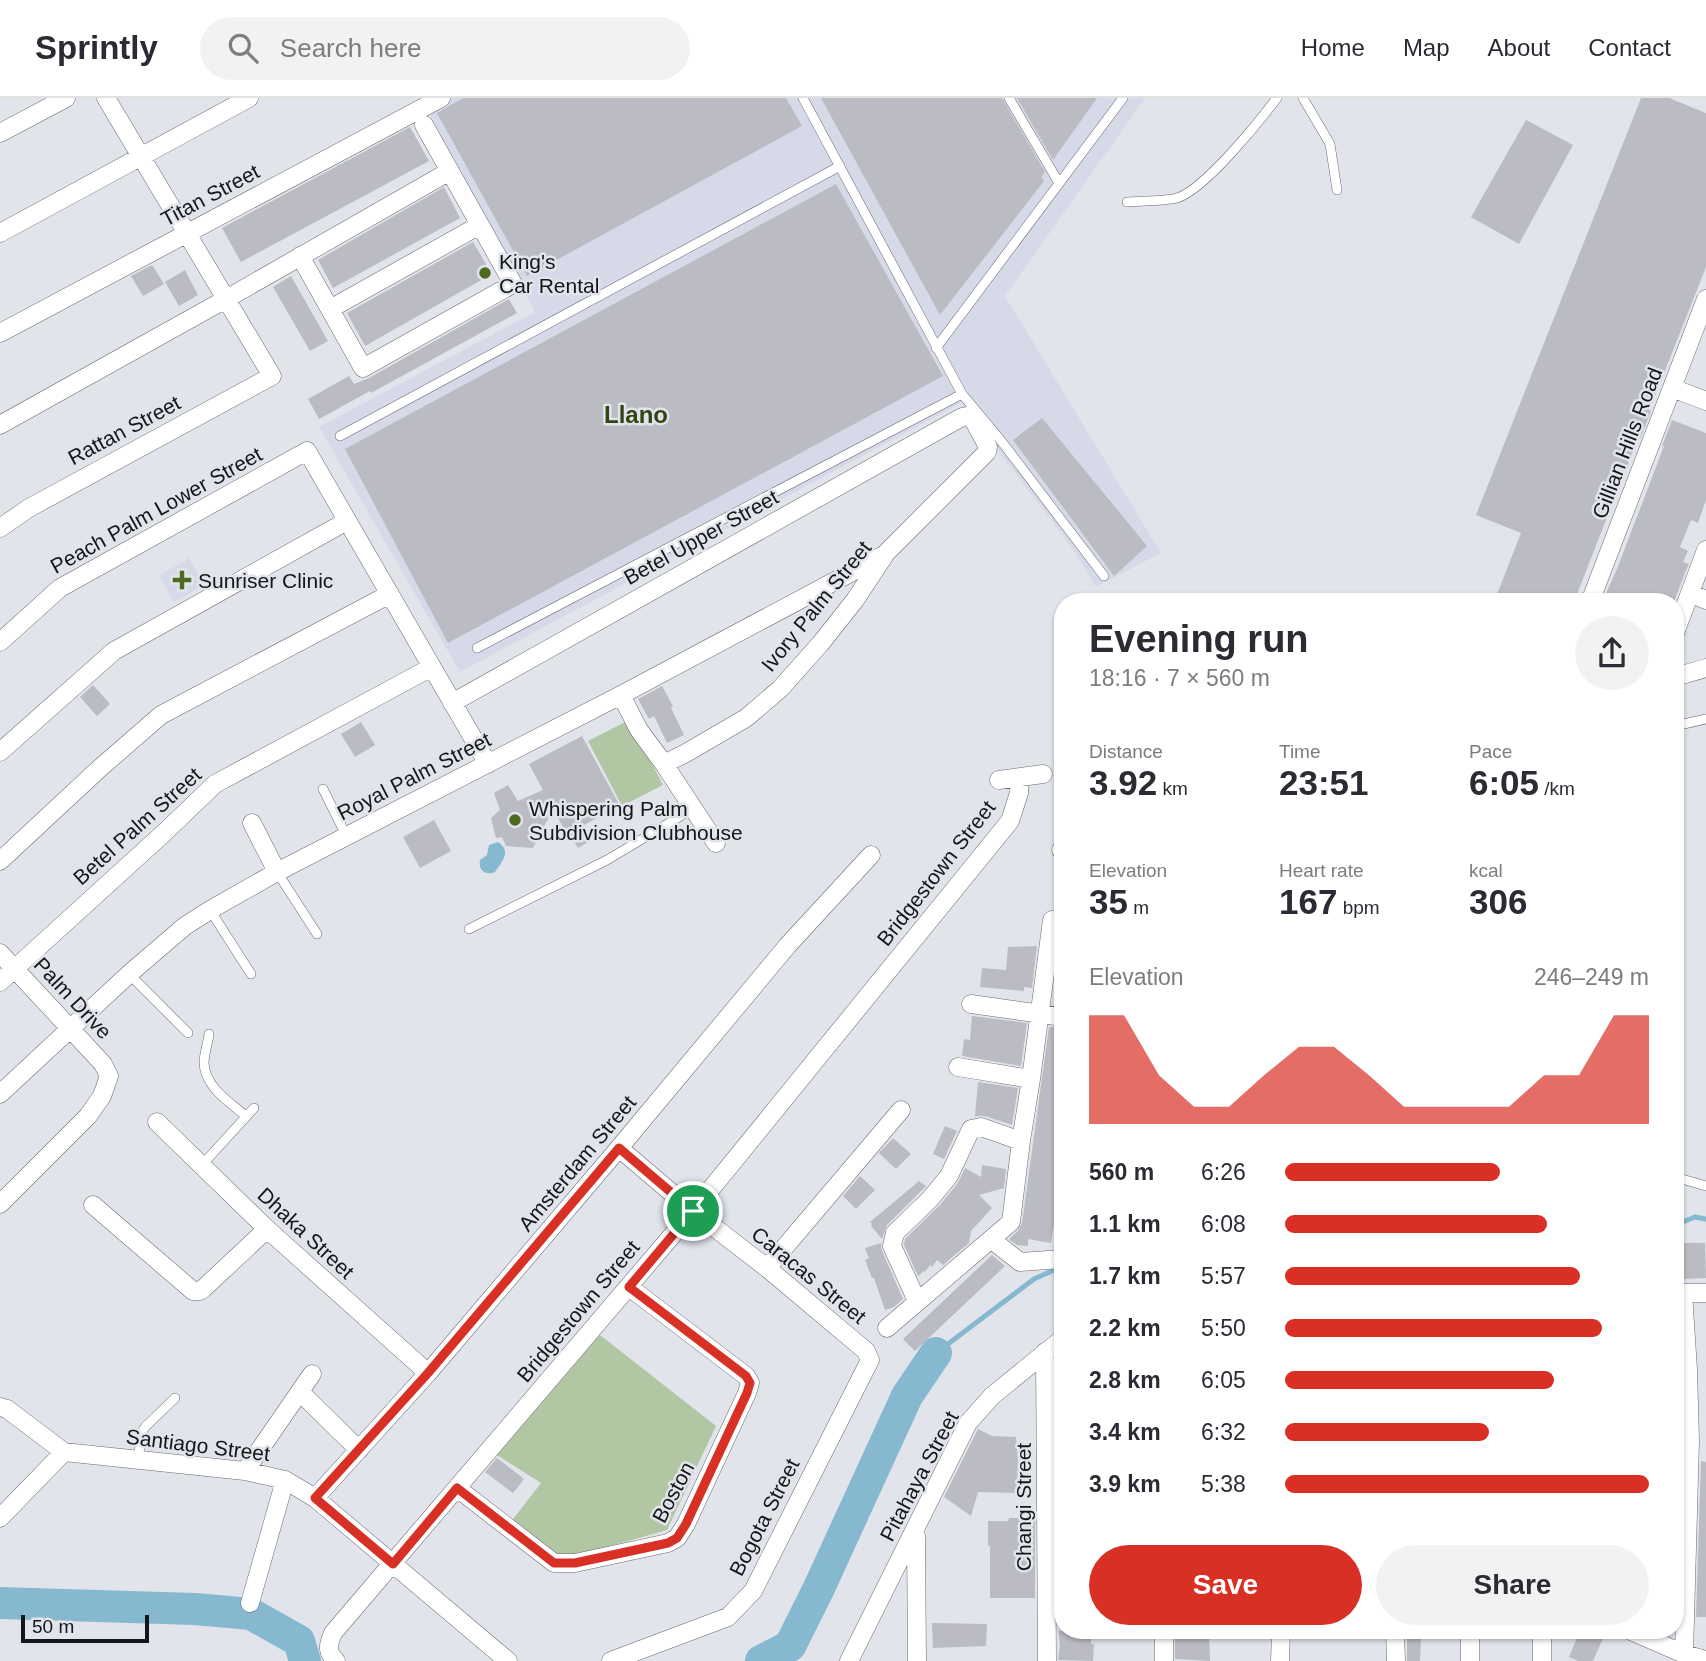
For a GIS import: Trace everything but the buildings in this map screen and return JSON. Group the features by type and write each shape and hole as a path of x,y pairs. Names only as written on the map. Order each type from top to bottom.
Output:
{"street":[{"path":"0,133 66,98"},
{"path":"106,98 226,299"},
{"path":"0,233 249,98"},
{"name":"Titan Street","path":"0,333 441,98"},
{"path":"300,256 363,368 513,284 424,125"},
{"path":"0,425 450,171"},
{"path":"330,309 480,225"},
{"name":"Rattan Street","path":"0,528 29,508 272,376 226,299"},
{"name":"Gillian Hills Road","path":"1593,593 1706,299"},
{"path":"1672,388 1706,401"},
{"name":"Betel Upper Street","path":"452,703 962,417 973,419"},
{"name":"Ivory Palm Street","path":"664,764 746,718 780,688 830,632 887,553 987,452 988,447 973,419"},
{"name":"Peach Palm Lower Street","path":"0,642 60,589 307,451 348,521"},
{"path":"0,752 114,651 348,521 488,764"},
{"path":"1684,619 1698,596 1706,550"},
{"name":"Royal Palm Street","path":"0,1094 129,974 185,926 210,910 887,553"},
{"path":"0,862 160,715 390,594"},
{"name":"Betel Palm Street","path":"0,982 215,784 432,667"},
{"path":"1684,674 1706,668"},
{"path":"621,695 639,730 716,843"},
{"name":"Bridgestown Street","path":"999,780 1043,774"},
{"name":"Bridgestown Street","path":"335,1661 330,1655 329,1644 333,1633 693,1211 1010,821 1019,793 1020,777"},
{"path":"251,823 278,872"},
{"name":"Amsterdam Street","path":"315,1498 428,1373 788,944 871,855"},
{"path":"887,1328 1011,1223 1052,920"},
{"name":"Palm Drive","path":"0,954 103,1064 109,1076 102,1096 88,1116 0,1204"},
{"path":"971,1004 1054,1016"},
{"path":"958,1067 1031,1079"},
{"path":"767,1268 901,1110"},
{"name":"Dhaka Street","path":"157,1122 267,1229 428,1373"},
{"path":"917,1301 892,1246 895,1233 949,1176 971,1129 981,1127 1021,1141"},
{"name":"Caracas Street","path":"619,1148 866,1351 870,1360"},
{"path":"93,1205 193,1291 204,1288 267,1229"},
{"path":"992,1240 1020,1262 1054,1260"},
{"name":"Boston","path":"457,1488 554,1563 575,1563 668,1543 677,1538 686,1524 750,1383 746,1376 629,1287"},
{"path":"1684,1293 1706,1293"},
{"path":"1684,1314 1697,1369 1698,1441 1684,1654"},
{"name":"Pitahaya Street","path":"849,1661 968,1423 992,1396 1054,1345"},
{"name":"Changi Street","path":"1045,1352 1047,1661"},
{"name":"Bogota Street","path":"611,1661 728,1617 753,1591 870,1360"},
{"path":"245,1471 312,1374"},
{"path":"300,1392 359,1450"},
{"name":"Santiago Street","path":"0,1407 7,1409 64,1451 245,1471 285,1480 315,1498 508,1661"},
{"path":"0,1518 64,1451"},
{"path":"250,1603 285,1480"},
{"path":"916,1530 917,1661"},
{"path":"1164,1639 1164,1661"},
{"path":"1280,1661 1281,1639"},
{"path":"1395,1639 1396,1661"},
{"path":"1470,1639 1470,1661"},
{"path":"1542,1639 1542,1661"},
{"path":"1649,1639 1706,1660"}],"lane":[{"path":"803,98 962,394 1104,576"},
{"path":"1009,98 1059,183"},
{"path":"936,348 1123,98"},
{"path":"1127,202 1177,198 1194,188 1252,131 1277,98"},
{"path":"1303,98 1329,144 1337,190"},
{"path":"340,436 840,166"},
{"path":"477,648 962,394"},
{"path":"1684,724 1706,719"},
{"path":"323,789 347,836"},
{"path":"469,929 607,860 694,808"},
{"path":"278,872 317,934"},
{"path":"210,910 251,974"},
{"path":"129,974 188,1033"},
{"path":"209,1034 204,1062 206,1074 212,1086 246,1116"},
{"path":"202,1165 254,1108"},
{"path":"1684,1180 1706,1186"},
{"path":"138,1460 145,1427 175,1398"}],"shaded area":[{"path":"453,98 1145,98 1005,296 1161,553 1096,587 1071,546 961,403 460,672 319,427 535,312 428,111"},
{"name":"Sunriser Clinic","path":"189,558 204,585 174,602 159,576"}],"green space":[{"path":"629,720 663,785 622,806 588,741"},
{"path":"600,1335 716,1426 667,1530 564,1559 510,1523 541,1483 497,1455"}],"water":[{"path":"498,842 504,849 504,857 495,872 485,873 480,867 480,860 487,855 489,845"}],"waterway":[{"path":"1684,1221 1695,1217 1706,1219"},
{"path":"936,1353 1034,1279 1054,1270"},
{"path":"761,1661 790,1646 907,1396 936,1353"},
{"path":"0,1603 195,1609 251,1614 299,1641 305,1661"}],"place":[{"name":"King's Car Rental","path":"485,273"},
{"name":"Sunriser Clinic","path":"182,580"},
{"name":"Whispering Palm Subdivision Clubhouse","path":"515,820"}],"district":[{"name":"Llano","path":"636,414"}],"route":[{"path":"619,1148 693,1211 629,1287 746,1376 750,1383 686,1524 677,1538 668,1543 575,1563 554,1563 457,1488 393,1564 315,1498 428,1373 619,1148"}]}
